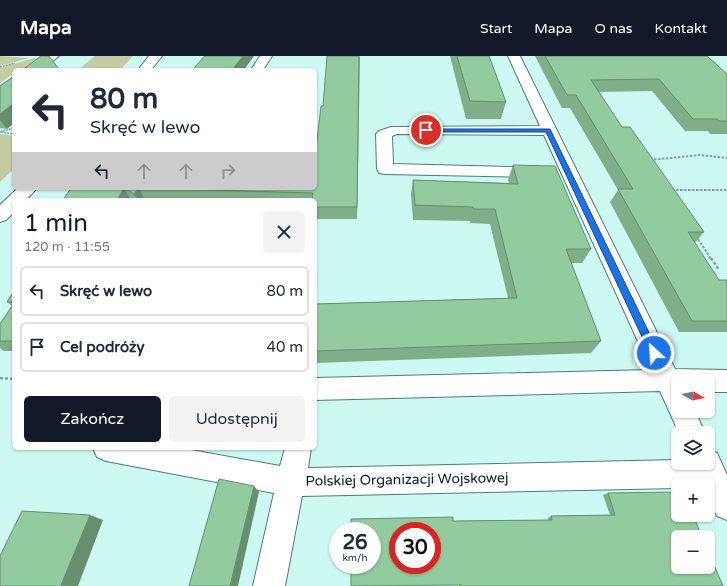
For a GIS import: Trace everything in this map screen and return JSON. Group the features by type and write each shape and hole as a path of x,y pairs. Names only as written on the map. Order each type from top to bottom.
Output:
{"street":[{"path":"33,56 51,57"},
{"path":"146,68 156,56"},
{"path":"258,68 266,56"},
{"path":"514,56 548,131 671,387"},
{"path":"37,68 51,57"},
{"path":"548,131 391,131 384,134 385,169 568,172"},
{"path":"18,198 26,190"},
{"path":"0,216 12,204"},
{"path":"317,389 668,380 727,381"},
{"name":"Polskiej Organizacji Wojskowej","path":"117,450 291,482 671,469"},
{"path":"269,586 298,450"},
{"path":"710,470 727,506"}],"path":[{"path":"0,132 12,129"},
{"path":"0,132 12,134"},
{"path":"645,160 700,155 726,158"},
{"path":"665,190 727,190"},
{"path":"694,233 719,270"},
{"path":"0,378 12,379"}],"green space":[{"path":"0,56 29,58 0,66"},
{"path":"95,56 133,56 122,68 80,68"},
{"path":"34,58 37,59 28,67 12,68 12,74 0,83 0,68"},
{"path":"0,134 12,136 12,171 0,182"}],"building":[{"path":"41,56 49,56 58,68 25,68"},
{"path":"205,56 243,56 234,68 194,68"},
{"path":"327,56 359,56 357,207 317,207 317,198 312,198 313,193 209,190 317,190 317,140 321,106 323,106"},
{"path":"457,56 489,56 506,102 470,101"},
{"path":"545,56 707,56 727,74 727,121 719,121 717,119 693,119 659,79 591,80 622,127 630,127 704,232 688,232 719,280 727,280 727,321 692,321 618,189 633,189 576,95 567,95"},
{"path":"12,77 12,105 0,114 0,86"},
{"path":"513,165 555,166 591,249 566,249 601,341 317,351 317,304 517,298 495,209 415,205 413,180 518,184"},
{"path":"70,190 123,190 118,198 64,198"},
{"path":"128,190 137,190 134,194"},
{"path":"12,294 12,302 7,302"},
{"path":"12,306 12,341 0,341 0,324"},
{"path":"219,479 254,486 230,586 189,586"},
{"path":"671,492 671,522 696,522 699,530 671,530 671,574 715,574 715,567 723,586 351,586 351,574 381,574 381,522 351,522 351,519 453,517 453,521 552,520 551,516 615,515 608,493"},
{"path":"22,511 90,515 61,585 77,586 0,586 0,556"}],"route":[{"path":"426,130 548,131 654,353"}]}
